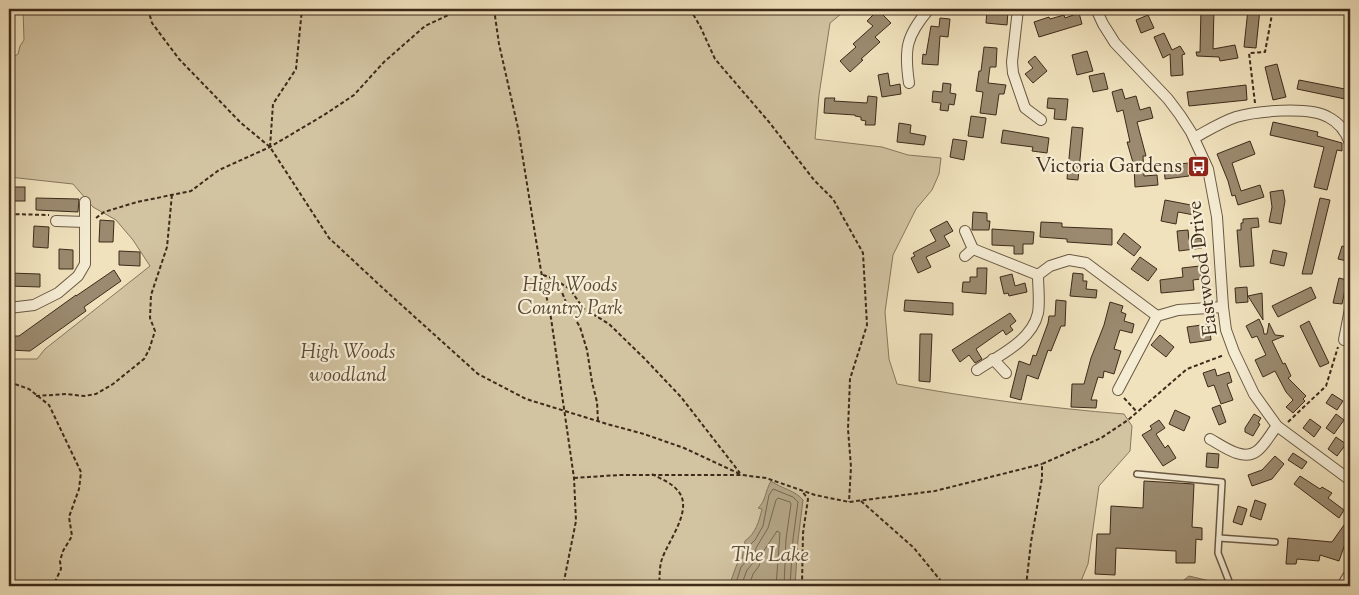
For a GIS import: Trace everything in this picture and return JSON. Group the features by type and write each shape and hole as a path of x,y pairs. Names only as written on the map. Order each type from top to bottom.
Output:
{"street":[{"path":"908,83 905,59 909,37 928,9"},
{"path":"1018,9 1012,62 1013,73 1025,108 1041,120"},
{"name":"Eastwood Drive","path":"1096,9 1115,43 1168,99 1180,115 1194,138 1208,170 1217,217 1226,330 1254,394 1279,427 1350,480"},
{"path":"1194,138 1233,118 1256,112 1313,112 1326,116 1337,123 1348,136 1350,143"},
{"path":"9,308 34,306 58,294 78,276 85,264 85,202"},
{"path":"56,221 85,222"},
{"path":"965,231 969,252 1038,275"},
{"path":"1038,275 1050,266 1069,260 1086,263 1157,316"},
{"path":"977,370 1018,343 1034,326 1038,313 1038,275"},
{"path":"1118,390 1131,373 1157,316 1178,310 1223,307"},
{"path":"1344,340 1350,309"},
{"path":"993,359 1006,373"},
{"path":"1210,440 1240,455 1248,455 1257,451 1279,427"},
{"path":"1342,586 1350,573"}],"lane":[{"path":"1137,474 1222,482 1218,553 1230,584 1234,586"},
{"path":"1218,538 1275,542"}],"path":[{"path":"148,9 152,23 179,59 241,123 270,146 330,238 478,374 526,399 644,434 684,448 742,475"},
{"path":"270,146 273,104 296,69 302,9"},
{"path":"85,222 104,212 137,202 191,190 218,170 270,146 324,115 354,95 384,62 426,26 461,9"},
{"path":"494,9 499,44 528,181 542,275 555,343 574,478 576,521 563,586"},
{"path":"690,9 715,59 769,122 814,180 833,199 863,253 867,325 850,379 848,429 851,467 849,502"},
{"path":"1256,112 1249,53 1265,52 1273,9"},
{"path":"36,396 67,394 84,396 96,394 144,359 150,350 155,332 150,318 152,294 167,247 172,194"},
{"path":"9,214 56,215 56,221"},
{"path":"542,275 552,278 570,289 583,308 608,324 644,358 681,397 742,475"},
{"path":"552,278 559,285 568,307 580,327 588,350 592,382 597,402 598,421"},
{"path":"1279,427 1326,386 1340,343 1344,340"},
{"path":"574,478 651,474 742,475 766,478 836,501 849,502 935,491 1042,464 1101,438 1137,412 1187,369 1234,352"},
{"path":"9,382 29,389 50,405 82,472 79,489 69,517 72,536 63,551 60,561 61,569 53,586"},
{"path":"1118,390 1137,412"},
{"path":"1026,586 1031,542 1042,478 1042,464"},
{"path":"651,474 678,489 682,496 683,509 677,530 662,560 659,586"},
{"path":"802,491 808,499 803,533 802,586"},
{"path":"861,501 914,548 945,586"}],"green space":[{"name":"High Woods woodland","path":"23,9 847,9 830,23 819,95 815,139 882,147 908,155 941,158 939,174 932,190 916,209 893,255 885,312 889,359 897,384 1010,402 1124,414 1132,426 1130,451 1099,486 1088,564 1079,586 9,586 9,359 37,359 45,349 150,266 133,240 116,220 93,207 73,184 9,177 9,60 18,54 24,40"}],"water":[{"name":"The Lake","path":"771,481 796,494 803,500 795,586 729,586 737,564 742,559 745,541 752,534 758,522 762,509 758,508 763,502"},
{"path":"1189,576 1210,581 1210,586 1176,586"}],"building":[{"path":"987,9 1008,11 1007,25 986,23"},
{"path":"1201,9 1214,9 1213,49 1235,45 1238,58 1220,61 1219,57 1197,56 1196,52 1200,52"},
{"path":"1248,9 1260,9 1256,48 1244,47"},
{"path":"878,10 891,23 875,37 880,42 850,72 840,61 856,47 853,44 873,26 867,21"},
{"path":"1079,13 1082,24 1039,37 1034,22 1064,15 1065,18"},
{"path":"1148,15 1154,28 1141,33 1136,20"},
{"path":"940,18 950,19 948,37 940,36 938,65 922,64 923,54 926,55 931,26 939,27"},
{"path":"1164,33 1172,50 1180,46 1185,54 1182,55 1183,75 1171,76 1170,54 1163,58 1154,37"},
{"path":"984,47 997,48 996,67 990,67 988,83 1006,85 1004,94 999,94 996,115 980,113 983,92 976,91"},
{"path":"1087,51 1093,71 1077,75 1072,55"},
{"path":"1035,56 1047,71 1033,83 1025,74 1033,68 1028,62"},
{"path":"1277,64 1286,97 1273,100 1265,67"},
{"path":"888,73 890,86 900,84 901,94 882,97 878,75"},
{"path":"1104,73 1108,89 1093,92 1089,76"},
{"path":"1299,80 1350,90 1350,100 1297,89"},
{"path":"943,83 951,84 950,93 956,94 954,105 949,104 948,111 940,110 941,103 932,102 933,91 942,92"},
{"path":"1246,85 1247,100 1189,106 1187,92"},
{"path":"1122,89 1125,99 1136,96 1140,110 1150,107 1153,118 1137,122 1146,156 1143,156 1144,176 1157,175 1158,185 1135,187 1134,166 1127,142 1130,142 1123,110 1117,112 1112,92"},
{"path":"868,96 877,97 875,125 865,125 866,121 861,120 861,117 855,115 824,113 825,98 835,98 834,101 867,103"},
{"path":"1048,98 1068,99 1066,120 1054,119 1055,109 1047,108"},
{"path":"971,116 986,118 983,138 968,136"},
{"path":"1273,122 1318,132 1317,136 1342,143 1342,151 1337,150 1327,190 1314,187 1324,147 1270,135"},
{"path":"899,123 911,125 910,133 926,136 924,145 897,142"},
{"path":"1072,127 1083,128 1078,180 1067,179"},
{"path":"1003,130 1049,138 1047,153 1032,151 1033,147 1001,143"},
{"path":"953,139 967,141 964,160 950,157"},
{"path":"1250,141 1255,154 1232,163 1241,191 1260,185 1264,197 1238,205 1235,195 1232,196 1217,154"},
{"path":"1188,163 1189,176 1165,179 1164,166"},
{"path":"9,187 25,187 25,201 9,201"},
{"path":"1283,190 1285,201 1281,224 1269,222 1272,207 1270,192"},
{"path":"36,198 79,199 78,212 36,210"},
{"path":"1320,198 1330,200 1312,274 1302,274"},
{"path":"1165,200 1196,206 1194,215 1178,212 1176,224 1161,221"},
{"path":"973,212 987,213 987,221 990,221 989,230 972,230"},
{"path":"1258,218 1259,227 1251,228 1254,266 1240,267 1237,230 1241,230 1243,219"},
{"path":"100,220 114,221 113,242 99,242"},
{"path":"947,221 953,231 944,236 950,246 926,257 931,267 918,273 911,258 915,256 913,253 936,241 930,230"},
{"path":"1041,222 1062,223 1062,227 1112,229 1112,245 1067,242 1067,239 1040,237"},
{"path":"34,226 49,227 48,248 33,247"},
{"path":"992,229 1034,232 1033,244 1023,244 1023,254 1014,254 1014,246 992,245"},
{"path":"1188,230 1189,240 1201,238 1202,248 1179,251 1177,231"},
{"path":"1124,233 1141,247 1134,256 1117,243"},
{"path":"1342,246 1350,248 1347,261 1338,259"},
{"path":"59,249 73,250 73,269 59,269"},
{"path":"1273,250 1287,253 1284,266 1270,263"},
{"path":"119,251 140,252 140,266 119,265"},
{"path":"1140,257 1157,269 1148,281 1131,269"},
{"path":"1200,266 1201,279 1193,280 1194,290 1161,293 1160,280 1183,277 1182,268"},
{"path":"977,268 987,268 986,294 962,292 963,282 970,282 970,277 977,277"},
{"path":"114,270 121,281 84,307 86,311 30,351 9,350 9,336 19,336"},
{"path":"9,273 40,274 40,287 9,286"},
{"path":"1073,273 1083,274 1083,281 1087,281 1086,289 1097,290 1096,298 1070,296"},
{"path":"1012,274 1015,286 1025,283 1027,292 1009,296 1008,293 1004,294 1000,277"},
{"path":"1339,278 1347,280 1342,304 1333,303"},
{"path":"1247,287 1248,302 1236,303 1235,288"},
{"path":"1311,287 1316,298 1278,317 1272,306"},
{"path":"1262,293 1263,320 1248,296"},
{"path":"905,300 953,303 953,315 904,311"},
{"path":"1056,300 1066,301 1065,326 1061,326 1051,351 1048,350 1038,379 1027,375 1021,400 1010,397 1019,361 1030,365 1033,355 1036,356 1049,316 1055,316"},
{"path":"1110,302 1123,306 1121,312 1126,314 1124,321 1134,324 1132,333 1120,330 1114,349 1121,351 1114,374 1104,371 1103,378 1098,377 1091,400 1097,400 1096,408 1071,407 1072,384 1084,384"},
{"path":"1010,313 1016,321 1010,326 1013,330 1006,335 1003,330 976,349 982,359 975,363 969,355 960,362 952,350"},
{"path":"1259,319 1264,334 1267,334 1269,323 1275,335 1284,336 1272,341 1291,376 1288,378 1306,396 1303,399 1305,401 1293,413 1286,407 1293,400 1286,392 1275,371 1263,377 1255,360 1266,355 1257,336 1252,338 1246,326"},
{"path":"1309,321 1329,363 1320,367 1300,326"},
{"path":"1209,324 1211,340 1190,343 1187,327"},
{"path":"920,334 932,334 930,382 919,381"},
{"path":"1160,335 1174,347 1166,357 1151,345"},
{"path":"1215,369 1217,376 1229,372 1232,382 1227,384 1233,400 1221,404 1214,385 1208,387 1203,373"},
{"path":"1332,394 1343,401 1337,410 1326,403"},
{"path":"1220,405 1226,422 1219,425 1212,408"},
{"path":"1175,410 1190,417 1184,431 1169,424"},
{"path":"1254,414 1261,418 1258,423 1260,424 1253,436 1245,432 1245,428"},
{"path":"1336,414 1344,420 1334,434 1326,428"},
{"path":"1310,419 1321,427 1314,437 1303,428"},
{"path":"1159,420 1165,428 1156,434 1165,448 1168,445 1176,458 1163,466 1142,435 1152,429 1150,426"},
{"path":"1336,437 1346,444 1337,456 1328,449"},
{"path":"1207,453 1219,454 1218,468 1206,467"},
{"path":"1293,453 1307,462 1302,469 1288,460"},
{"path":"1275,456 1284,464 1272,479 1252,486 1248,475 1262,470"},
{"path":"1300,476 1320,489 1322,487 1332,493 1328,498 1344,510 1339,518 1294,484"},
{"path":"1144,481 1194,484 1192,527 1202,528 1202,540 1196,539 1195,563 1176,563 1176,551 1116,548 1115,575 1095,574 1097,534 1110,534 1111,506 1143,508"},
{"path":"1255,500 1266,504 1261,520 1250,516"},
{"path":"1238,506 1247,509 1242,525 1233,522"},
{"path":"1344,525 1350,529 1350,544 1346,541 1339,561 1320,555 1319,561 1297,559 1296,564 1286,564 1288,538 1332,542"}],"place":[{"name":"Victoria Gardens","path":"1198,167"}],"park label":[{"name":"High Woods Country Park","path":"570,298"}]}
